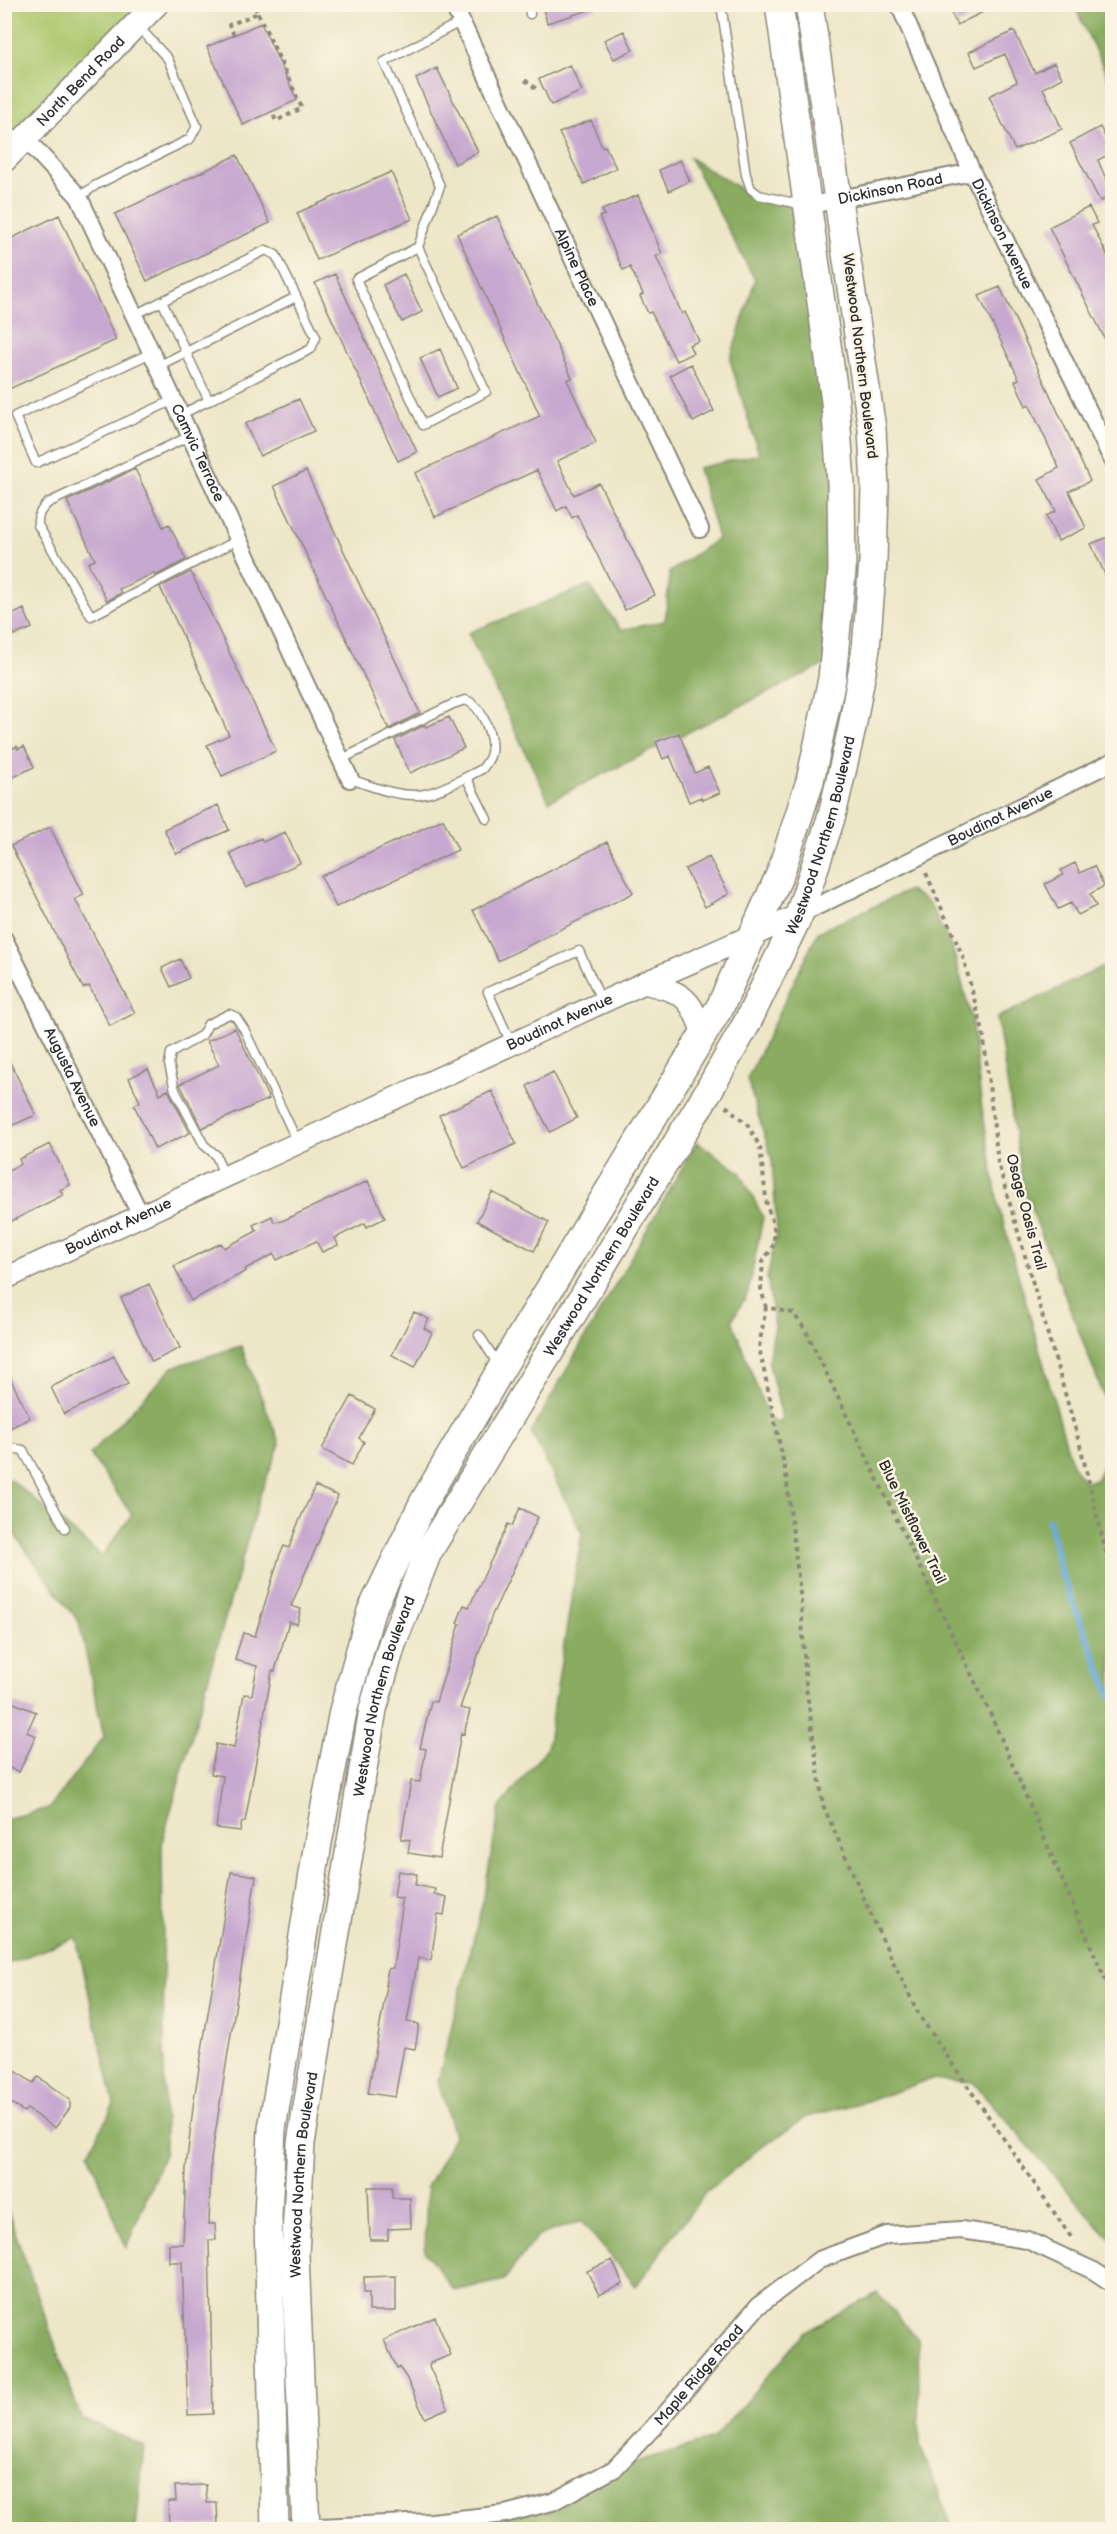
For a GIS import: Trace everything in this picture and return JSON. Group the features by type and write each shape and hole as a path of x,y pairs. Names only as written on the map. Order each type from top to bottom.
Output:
{"main road":[{"name":"North Bend Road","path":"4,160 156,4"},
{"name":"Westwood Northern Boulevard","path":"275,2529 283,2195 301,2143 333,1848 343,1711 371,1611 423,1503 501,1369 721,1005 780,873 814,761 832,679 842,571 858,530 841,483 835,401 779,4"},
{"name":"Westwood Northern Boulevard","path":"333,1848 392,1644 428,1552 747,1023 799,915 832,815 852,728 866,649 858,530 872,429 809,4"},
{"path":"501,1369 528,1387"},
{"name":"Westwood Northern Boulevard","path":"283,2195 295,2254 306,2528"}],"street":[{"name":"Alpine Place","path":"453,4 700,529"},
{"name":"Dickinson Avenue","path":"899,4 972,172 1113,459"},
{"name":"Camvic Terrace","path":"25,138 79,197 350,779"},
{"name":"Dickinson Road","path":"806,206 972,172"},
{"name":"Boudinot Avenue","path":"4,1279 644,983 799,915 1113,762"},
{"name":"Augusta Avenue","path":"4,939 141,1216"},
{"path":"644,983 683,996 692,1006 703,1034"},
{"name":"Maple Ridge Road","path":"275,2529 431,2522 505,2514 552,2502 614,2469 662,2418 758,2306 819,2260 887,2235 961,2230 1027,2240 1094,2271 1113,2283"}],"lane":[{"path":"528,4 530,14"},
{"path":"721,4 746,176 751,189 759,195 806,206"},
{"path":"418,247 486,392 423,425 356,279 418,247 440,186 384,62 462,21"},
{"path":"79,197 96,185 190,139 197,126 168,59 136,25"},
{"path":"134,315 266,250 276,255 316,337 312,349 209,401 177,408 36,463 15,416 154,360 186,352 296,297"},
{"path":"162,301 209,401"},
{"path":"190,436 48,503 41,509 37,518 38,525 91,616 238,540"},
{"path":"340,760 465,700 477,706 490,736 492,751 488,762 482,769 424,794 411,794 350,779"},
{"path":"466,777 488,819"},
{"path":"512,1045 488,992 579,951 602,1003"},
{"path":"225,1177 216,1155 204,1145 175,1090 169,1064 171,1053 199,1037 208,1024 217,1019 229,1014 236,1017 244,1029 299,1144"},
{"path":"479,1335 501,1369"},
{"path":"4,1443 9,1448 23,1450 65,1528"}],"path":[{"path":"253,4 302,108 276,120 272,112"},
{"path":"234,35 229,25 258,13"},
{"path":"525,80 538,90"},
{"name":"Osage Oasis Trail","path":"918,856 963,957 983,1032 998,1163 1080,1445 1113,1577"},
{"path":"708,1090 748,1125 760,1148 767,1206 774,1226 774,1244 763,1262 761,1289 766,1307 759,1347 786,1474 801,1602 806,1687 823,1805 876,1926 919,2015 1074,2242"},
{"name":"Blue Mistflower Trail","path":"766,1307 793,1313 806,1329 990,1713 1113,1995"}],"green space":[{"path":"5,5 156,5 5,160"},
{"path":"1074,5 1112,5 1112,86"},
{"path":"690,158 760,201 791,202 841,483 834,660 549,801 468,633 589,585 621,630 665,621 670,572 718,538 698,468 759,454 730,360 755,280"},
{"path":"909,890 929,903 953,950 971,1016 981,1102 998,1204 1072,1464 1084,1482 1096,1480 1109,1454 1109,1409 1024,1190 997,1018 1106,965 1112,977 1112,2239 1105,2234 973,2082 931,2079 874,2099 807,2117 760,2148 705,2193 636,2286 581,2221 537,2236 504,2280 454,2291 425,2251 427,2187 454,2136 438,2081 482,1905 500,1807 547,1748 582,1533 531,1432 697,1142 740,1172 763,1217 748,1293 732,1320 768,1417 778,1424 782,1418 768,1360 775,1326 767,1278 777,1232 772,1160 747,1079 818,932"},
{"path":"241,1346 280,1444 260,1495 162,1842 165,2152 126,2248 89,2153 114,2104 76,1937 5,1965 5,1819 49,1808 104,1737 79,1622 5,1522 4,1484 10,1479 102,1556 132,1515 90,1454 173,1367"},
{"path":"4,2201 81,2418 144,2446 136,2529 5,2529"},
{"path":"877,2293 918,2339 920,2446 953,2529 408,2530 505,2514 614,2469 714,2438 806,2332"}],"building":[{"path":"542,4 595,4 596,8 547,23"},
{"path":"947,4 999,4 957,25"},
{"path":"261,23 297,100 243,125 207,47"},
{"path":"624,31 633,50 614,59 604,40"},
{"path":"1014,31 1035,73 1054,63 1062,78 1043,88 1062,129 1015,150 989,96 1017,82 1005,54 976,67 969,52"},
{"path":"570,65 582,91 551,105 539,79"},
{"path":"437,68 478,152 455,164 416,79"},
{"path":"591,120 602,147 605,146 616,168 584,184 559,133"},
{"path":"1100,127 1113,152 1098,160 1113,196 1100,201 1070,143"},
{"path":"237,155 270,223 147,281 115,214"},
{"path":"680,160 690,181 669,191 659,170"},
{"path":"391,172 412,219 317,260 297,213"},
{"path":"638,195 662,254 656,256 682,314 685,312 699,341 689,345 693,353 676,361 651,312 648,313 640,296 643,294 630,267 623,270 599,217 604,215 602,210"},
{"path":"1089,207 1097,223 1092,225 1113,266 1113,355 1049,227"},
{"path":"59,215 116,340 9,389 4,379 4,242"},
{"path":"497,216 572,378 567,380 596,443 557,461 574,495 599,483 655,595 625,610 577,515 572,518 566,506 557,511 537,470 435,517 415,473 540,416 457,234"},
{"path":"335,274 417,452 398,461 315,283"},
{"path":"404,274 422,312 402,322 383,285"},
{"path":"1000,287 1090,481 1069,491 1086,528 1058,541 1046,516 1056,511 1039,479 1059,468 1029,404 1026,406 1015,381 1019,379 979,296"},
{"path":"440,349 457,388 438,397 420,358"},
{"path":"691,364 714,411 693,422 670,375"},
{"path":"299,399 314,431 260,456 245,424"},
{"path":"135,469 163,527 169,524 186,560 155,576 154,573 119,589 121,593 107,601 88,563 95,560 67,501"},
{"path":"306,471 420,713 389,729 274,486"},
{"path":"1113,535 1113,592 1091,544"},
{"path":"191,572 276,751 222,776 207,745 229,735 160,587"},
{"path":"24,609 32,628 15,635 7,617"},
{"path":"449,717 464,748 410,773 395,740 425,725 426,727"},
{"path":"679,733 695,773 708,767 720,793 689,802 670,756 663,759 656,742"},
{"path":"17,746 18,749 24,746 34,767 4,782 4,753"},
{"path":"218,805 229,830 176,854 164,829"},
{"path":"443,819 458,850 336,907 321,876"},
{"path":"50,827 84,895 75,899 135,1013 110,1026 89,986 83,988 11,846"},
{"path":"285,832 300,863 246,888 230,853 261,838 263,842"},
{"path":"607,842 633,893 498,961 473,910"},
{"path":"709,857 729,894 705,907 685,869"},
{"path":"1075,863 1080,873 1094,866 1104,886 1090,894 1096,906 1078,915 1071,903 1058,909 1045,884 1063,875 1061,870"},
{"path":"180,959 189,978 171,987 162,968"},
{"path":"235,1028 269,1099 202,1128 180,1084 219,1065 207,1041"},
{"path":"4,1050 36,1115 4,1129"},
{"path":"148,1069 160,1094 168,1090 190,1133 155,1149 134,1105 140,1102 129,1078"},
{"path":"553,1072 577,1118 550,1132 527,1086"},
{"path":"492,1091 516,1144 464,1168 439,1115"},
{"path":"50,1144 70,1185 60,1190 63,1195 4,1225 4,1172 21,1164 19,1159"},
{"path":"368,1181 385,1218 367,1227 365,1223 335,1238 338,1245 322,1252 316,1241 277,1260 274,1254 191,1301 174,1266 221,1243 224,1248 257,1231 253,1225 272,1216 274,1222 282,1221"},
{"path":"492,1192 549,1222 534,1251 477,1221"},
{"path":"149,1284 180,1348 152,1362 121,1298"},
{"path":"414,1312 429,1319 424,1328 432,1333 415,1367 392,1355"},
{"path":"114,1356 128,1384 64,1414 51,1387"},
{"path":"4,1366 30,1418 4,1431"},
{"path":"352,1396 375,1409 359,1438 364,1442 352,1465 322,1449"},
{"path":"315,1486 338,1496 291,1606 301,1609 297,1624 289,1622 275,1671 272,1671 245,1822 242,1822 240,1831 216,1828 223,1776 211,1774 216,1744 234,1748 244,1694 252,1695 257,1666 235,1660 237,1652 243,1633 255,1636 280,1554 284,1546 289,1548"},
{"path":"520,1508 538,1517 492,1615 460,1708 470,1710 464,1734 461,1733 439,1858 408,1853 410,1840 401,1839 411,1781 420,1782 426,1749 420,1748 431,1701 436,1702 464,1605 469,1607 508,1524 512,1526"},
{"path":"4,1699 36,1712 27,1732 36,1736 19,1772 4,1766"},
{"path":"398,1871 417,1874 415,1885 435,1889 434,1894 447,1897 444,1915 438,1914 431,1960 418,1958 407,2022 419,2024 415,2049 404,2047 395,2097 368,2093 388,1969 393,1968 402,1908 400,1907 402,1898 394,1897"},
{"path":"231,1872 256,1876 211,2160 209,2224 215,2224 216,2240 209,2240 213,2414 188,2415 182,2262 169,2262 169,2244 183,2244 186,2168 194,2099"},
{"path":"4,2063 33,2083 38,2077 70,2100 70,2108 55,2128 27,2109 24,2112 4,2098"},
{"path":"368,2187 392,2187 392,2198 410,2198 411,2228 388,2229 388,2240 370,2240"},
{"path":"612,2260 623,2284 599,2295 587,2271"},
{"path":"396,2276 396,2311 369,2311 369,2293 364,2293 364,2277"},
{"path":"435,2317 451,2355 430,2363 429,2366 448,2408 425,2418 406,2377 399,2367 397,2368 384,2340"},
{"path":"206,2485 207,2503 217,2503 218,2525 169,2528 168,2501 176,2501 175,2486"}],"waterway":[{"path":"1049,1520 1060,1571 1112,1698"}]}
